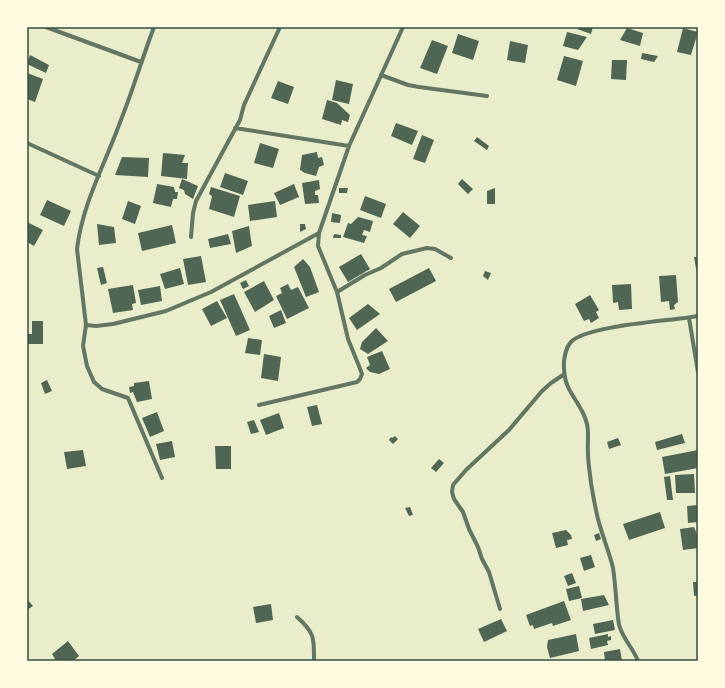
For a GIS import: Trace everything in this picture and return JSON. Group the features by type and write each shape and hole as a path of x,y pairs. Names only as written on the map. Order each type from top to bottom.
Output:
{"street":[{"path":"46,27 141,62"},
{"path":"154,27 120,124 86,208 78,237 77,249 86,325 84,346 87,366 91,378 102,389 128,398 162,478"},
{"path":"191,237 193,213 196,202 240,120 244,104 280,27"},
{"path":"259,405 356,382 360,379 362,374 348,339 337,292 318,246 320,233 349,146 403,27"},
{"path":"381,75 408,85 487,96"},
{"path":"235,128 349,146"},
{"path":"27,143 99,176"},
{"path":"86,325 96,326 113,324 173,309 211,292 320,233"},
{"path":"337,292 365,275 381,268 402,254 427,248 435,249 451,258"},
{"path":"638,661 634,651 621,633 619,625 613,570 597,518 591,481 588,452 589,435 587,424 582,411 570,394 564,375 566,350 571,342 586,333 698,316"},
{"path":"689,318 698,372"},
{"path":"500,609 489,572 465,518 454,499 452,492 453,485 510,430 542,391 564,375"},
{"path":"297,617 308,627 312,634 314,661"}],"building":[{"path":"577,27 593,27 591,34 577,29"},
{"path":"627,28 643,33 640,46 620,40"},
{"path":"683,28 698,32 691,55 677,52"},
{"path":"567,32 587,37 578,50 563,46"},
{"path":"458,34 479,41 473,60 452,53"},
{"path":"432,40 448,46 437,74 420,68"},
{"path":"510,41 528,45 525,63 507,60"},
{"path":"642,53 658,56 654,62 641,59"},
{"path":"30,55 49,65 46,73 27,64"},
{"path":"564,56 583,61 576,86 557,80"},
{"path":"612,60 627,60 626,80 611,79"},
{"path":"27,73 43,79 35,102 27,99"},
{"path":"336,80 353,84 349,104 332,100"},
{"path":"278,81 294,87 288,104 271,98"},
{"path":"327,100 337,103 350,115 348,122 342,120 341,125 322,119"},
{"path":"396,123 418,131 412,145 391,136"},
{"path":"422,135 434,140 425,163 413,159"},
{"path":"477,137 489,146 487,150 474,141"},
{"path":"260,143 279,149 273,168 254,163"},
{"path":"317,152 318,158 322,157 324,165 319,167 316,176 300,170 302,155"},
{"path":"163,153 185,155 182,163 188,163 187,179 161,176"},
{"path":"122,157 149,158 148,177 115,175"},
{"path":"225,173 248,181 243,195 220,187"},
{"path":"182,179 198,186 193,199 185,194 184,190 179,188"},
{"path":"462,179 473,189 468,194 458,184"},
{"path":"319,180 320,189 315,191 315,195 318,195 319,203 305,204 302,183"},
{"path":"157,184 174,187 175,192 178,192 177,199 173,199 171,207 153,203"},
{"path":"294,184 299,197 280,205 274,193"},
{"path":"211,187 240,196 234,217 209,209 212,196 209,194"},
{"path":"339,188 348,188 347,193 339,193"},
{"path":"495,188 495,204 487,204 487,191"},
{"path":"365,196 386,204 381,218 360,210"},
{"path":"47,200 71,211 64,226 40,215"},
{"path":"128,201 141,206 135,224 122,219"},
{"path":"275,201 277,217 250,221 248,205"},
{"path":"403,212 420,226 410,238 393,224"},
{"path":"332,213 341,215 340,223 331,222"},
{"path":"358,217 373,221 370,232 364,230 362,235 367,236 364,243 343,237 348,223 351,224"},
{"path":"27,222 43,230 34,246 27,242"},
{"path":"97,224 114,227 116,243 99,245"},
{"path":"300,224 305,224 306,229 300,232"},
{"path":"172,225 176,243 142,251 138,233"},
{"path":"249,226 252,246 236,253 232,231"},
{"path":"228,234 231,244 210,248 208,239"},
{"path":"334,234 341,235 341,238 333,238"},
{"path":"361,254 370,269 348,282 339,267"},
{"path":"201,256 206,282 188,285 183,259"},
{"path":"694,257 698,257 698,274 697,274"},
{"path":"303,259 310,267 319,292 306,297 294,267"},
{"path":"103,267 107,283 101,285 97,268"},
{"path":"180,268 184,284 165,289 160,274"},
{"path":"429,268 436,281 396,302 389,289"},
{"path":"485,271 491,273 488,280 483,276"},
{"path":"676,275 678,302 674,305 675,309 670,310 669,301 661,302 659,276"},
{"path":"246,280 249,286 243,289 240,283"},
{"path":"264,281 274,300 255,312 244,292"},
{"path":"288,284 291,290 298,287 309,308 287,319 276,296 282,293 280,288"},
{"path":"631,284 632,309 619,310 618,302 613,303 612,285"},
{"path":"133,285 136,303 132,304 133,310 113,313 108,289"},
{"path":"160,286 162,301 141,305 138,290"},
{"path":"234,294 250,330 236,336 220,300"},
{"path":"590,295 599,310 596,312 599,318 591,323 589,319 584,321 575,304"},
{"path":"217,301 227,318 211,326 202,309"},
{"path":"368,304 380,314 357,330 349,318"},
{"path":"281,310 286,323 274,328 269,316"},
{"path":"32,321 43,321 43,344 28,344 28,334 32,334"},
{"path":"376,328 388,341 368,354 360,349 362,342"},
{"path":"248,338 262,340 260,355 245,353"},
{"path":"382,351 390,369 379,374 370,372 366,368 370,365 367,357"},
{"path":"264,354 281,357 278,381 261,378"},
{"path":"47,380 52,391 45,394 41,383"},
{"path":"149,381 152,399 137,402 133,392 130,393 129,387 134,386 134,383"},
{"path":"317,405 322,424 312,426 307,407"},
{"path":"157,412 164,431 150,437 142,418"},
{"path":"279,413 284,428 266,435 260,420"},
{"path":"254,420 259,432 251,434 247,422"},
{"path":"682,434 685,443 657,450 655,442"},
{"path":"395,436 398,439 393,444 389,440 391,437 392,438"},
{"path":"618,438 621,445 609,449 607,442"},
{"path":"172,441 175,457 160,460 156,444"},
{"path":"215,446 231,446 231,469 216,469"},
{"path":"83,450 86,466 67,469 64,452"},
{"path":"698,450 698,468 665,474 662,457"},
{"path":"439,459 444,463 436,472 431,468"},
{"path":"694,474 695,493 676,493 675,475"},
{"path":"670,476 673,500 667,500 664,477"},
{"path":"698,505 698,522 688,523 687,506"},
{"path":"410,507 413,515 409,516 405,508"},
{"path":"660,512 665,528 629,540 623,524"},
{"path":"694,527 698,537 698,548 683,550 680,529"},
{"path":"566,530 571,535 572,539 567,540 568,545 556,548 552,533"},
{"path":"599,533 601,539 596,541 594,535"},
{"path":"591,555 595,567 584,571 580,558"},
{"path":"572,573 576,583 568,586 564,576"},
{"path":"693,582 698,582 698,595 694,596"},
{"path":"579,586 582,598 569,601 566,589"},
{"path":"604,595 609,605 583,611 581,599"},
{"path":"27,599 33,606 27,610"},
{"path":"564,601 571,620 553,626 552,623 534,629 533,625 530,626 526,615"},
{"path":"271,604 273,620 256,623 253,607"},
{"path":"501,619 507,631 484,642 478,629"},
{"path":"613,620 615,630 595,634 593,624"},
{"path":"576,634 579,651 550,658 547,647 548,640"},
{"path":"608,634 608,637 611,636 611,640 607,641 608,645 591,649 589,638"},
{"path":"68,641 79,656 73,661 54,661 55,659 52,654"},
{"path":"620,649 622,661 605,661 604,652"}]}
